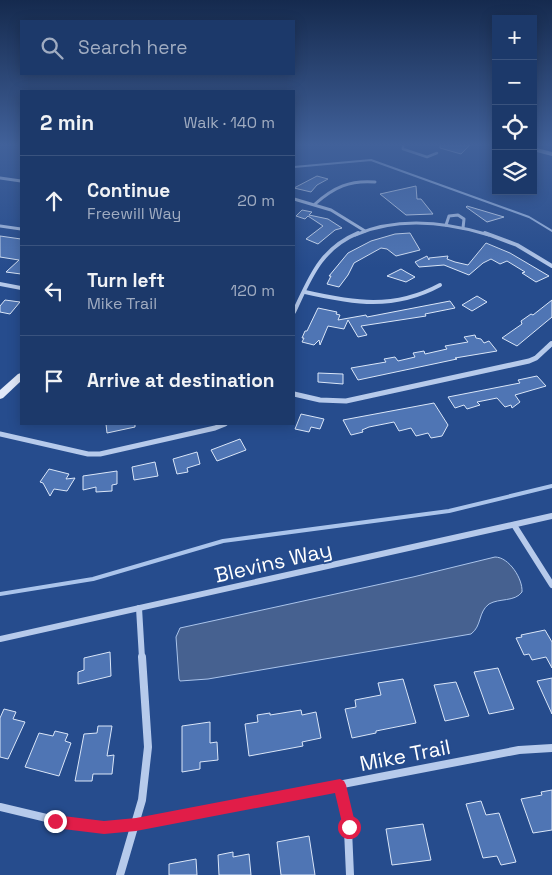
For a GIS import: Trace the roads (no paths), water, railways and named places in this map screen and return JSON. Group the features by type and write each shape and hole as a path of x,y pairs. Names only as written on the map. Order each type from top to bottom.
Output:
{"main road":[{"path":"0,396 20,377"}],"street":[{"path":"315,204 339,186"},
{"path":"295,199 315,204 340,214 365,231"},
{"path":"446,225 449,216 458,215 464,219 463,228"},
{"path":"295,310 319,263 330,251 343,241 365,231 396,225 419,223 463,228 508,241 552,266"},
{"path":"0,226 20,229"},
{"path":"0,284 20,288"},
{"path":"304,292 348,301 369,303 425,293 440,285"},
{"path":"295,394 320,400 346,401 529,361 536,358 552,343"},
{"path":"0,434 76,453 100,454 222,425"},
{"name":"Blevins Way","path":"0,639 552,516"},
{"path":"514,525 552,585"},
{"path":"120,875 136,824 146,782 148,747 140,608"},
{"name":"Mike Trail","path":"0,807 80,826 104,827 136,824 519,750 552,748"},
{"path":"340,785 352,848 350,875"}],"water":[{"path":"495,557 505,561 518,575 522,592 511,599 489,604 483,611 477,627 471,634 208,679 180,681 179,679 176,637 180,628"}],"waterway":[{"path":"443,186 529,217 552,231"},
{"path":"0,594 93,579 223,541 449,511 552,486"}]}
